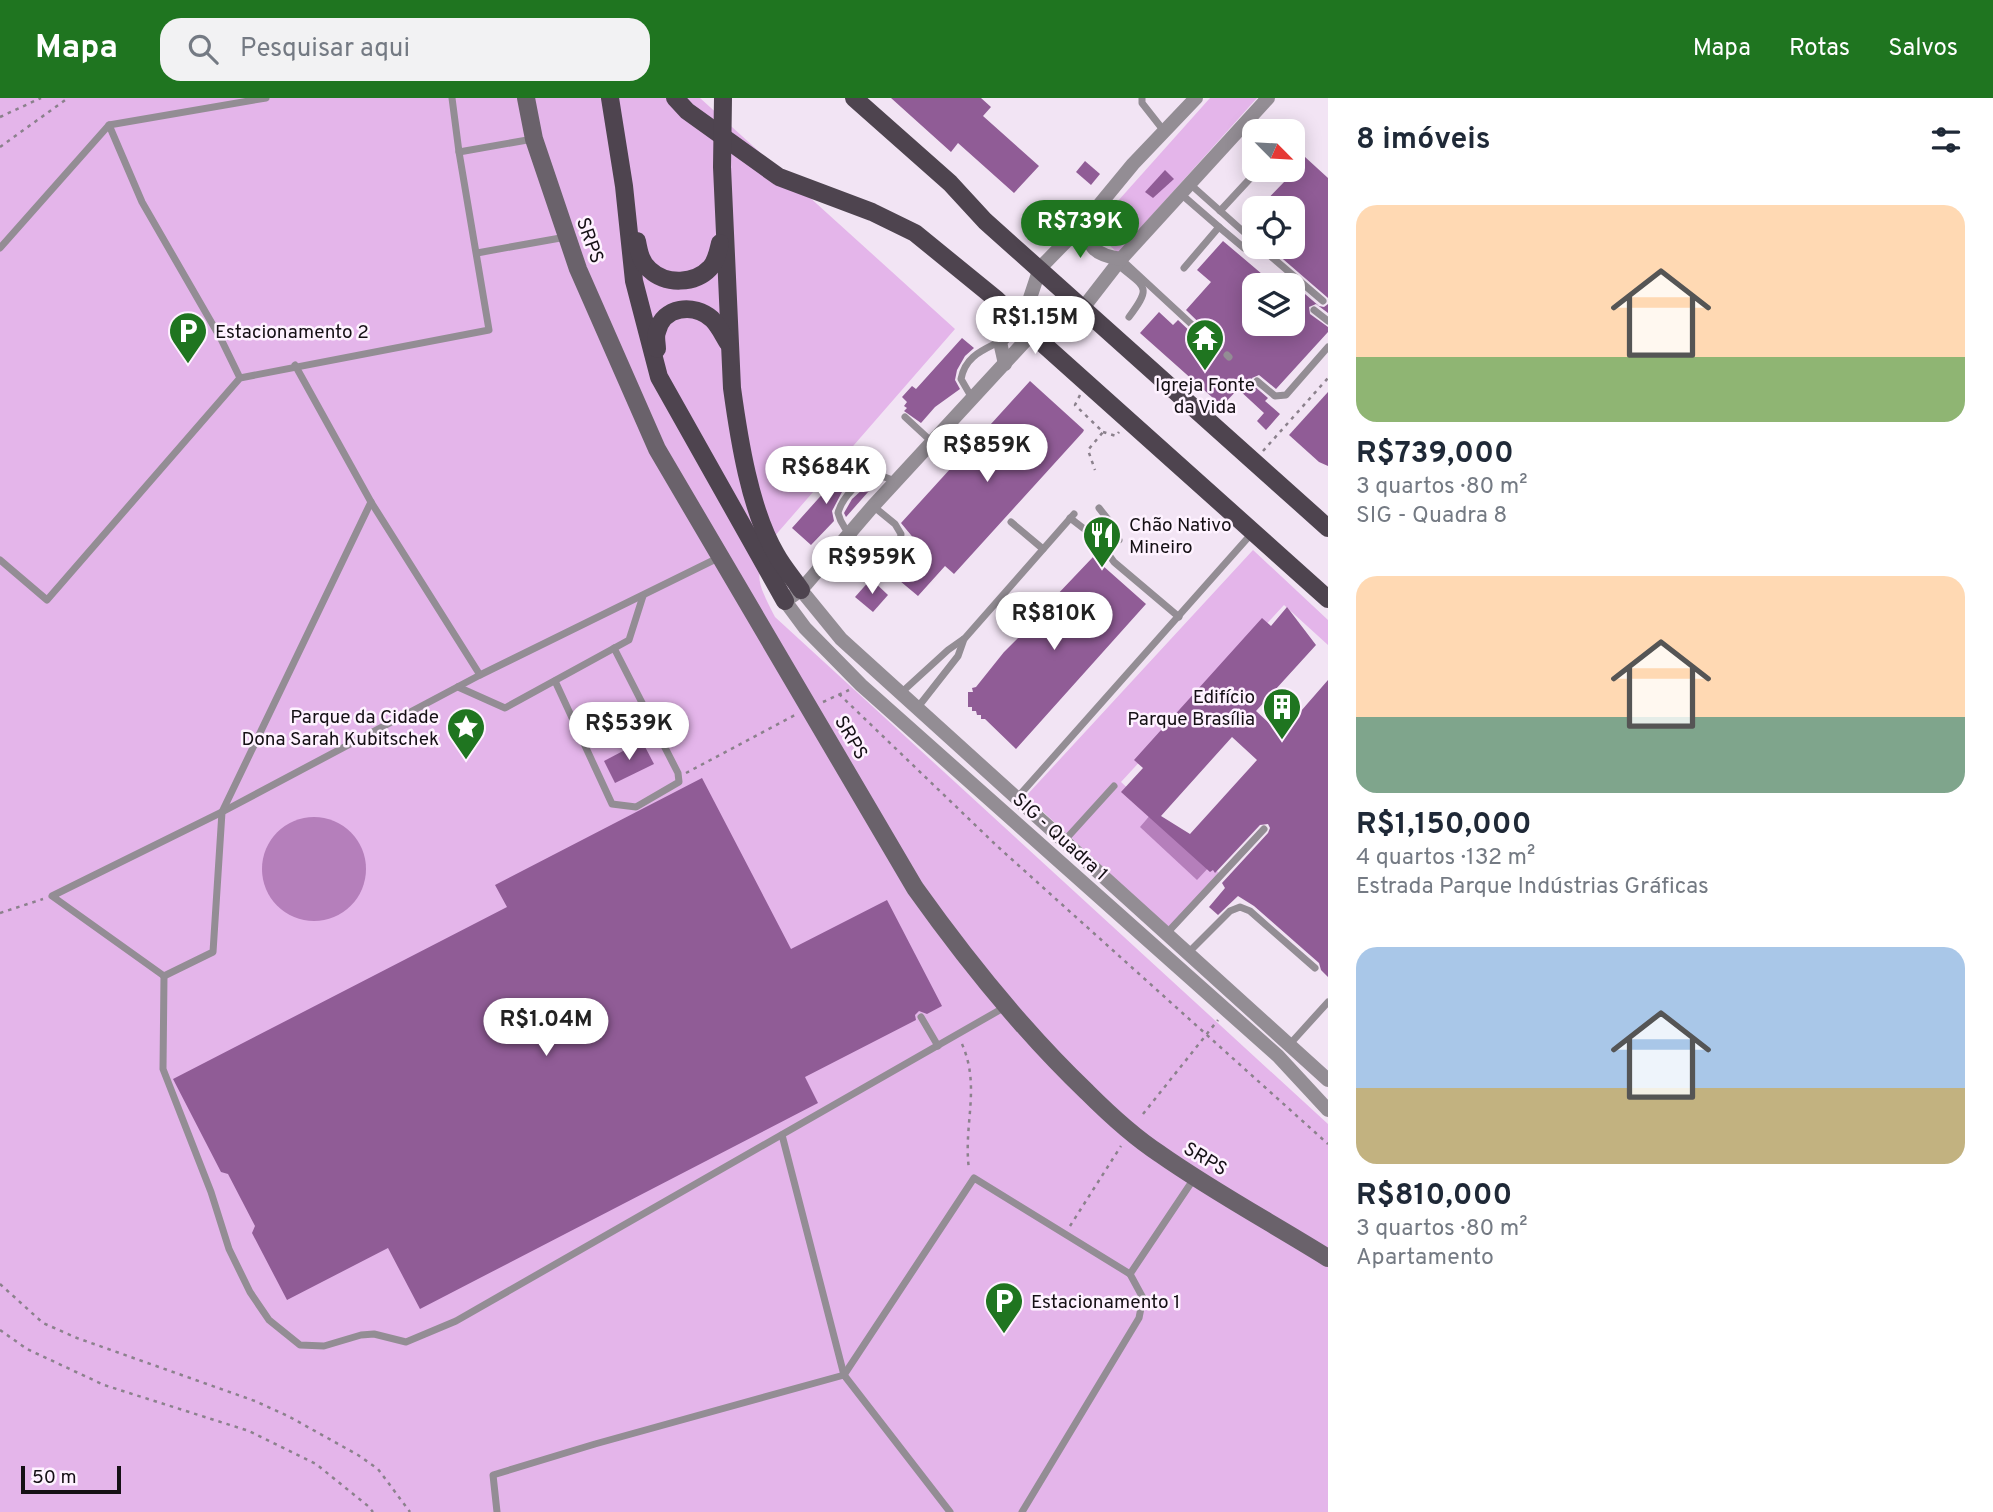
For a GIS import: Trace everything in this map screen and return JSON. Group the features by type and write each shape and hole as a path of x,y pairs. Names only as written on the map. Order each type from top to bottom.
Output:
{"main road":[{"name":"SRPS","path":"526,98 534,139 567,237 657,449 915,888 952,940 1005,1006 1040,1046 1104,1109 1159,1154 1328,1258"},
{"path":"610,98 624,186 634,281 659,377 785,601"},
{"path":"723,98 724,231 735,414 759,517 776,554 801,590"},
{"path":"854,98 950,183 985,221 1328,528"},
{"path":"681,104 779,177 873,212 915,233 996,299 1018,321 1036,330 1089,385 1328,600"},
{"path":"624,186 641,257 648,270 659,276 679,281 702,275 715,262 724,231"},
{"path":"659,377 656,333 662,321 681,309 693,308 713,319 729,346"}],"street":[{"path":"1005,364 1000,342 1025,313 1040,268 1086,221 1133,164 1196,98"},
{"path":"785,601 801,590 895,481 1036,330 1083,308 1119,261 1268,98"},
{"path":"1086,221 1089,243 1094,250 1119,261"},
{"name":"SIG - Quadra 1","path":"801,590 834,632 1328,1080"},
{"name":"SIG - Quadra 1","path":"785,601 805,628 861,685 1278,1056 1328,1110"}],"lane":[{"path":"0,248 109,125 266,98"},
{"path":"0,560 47,600 240,378 295,365 489,330 452,98"},
{"path":"1142,98 1142,103 1164,131"},
{"path":"109,125 142,202 221,339 240,378"},
{"path":"459,152 534,139"},
{"path":"1220,211 1247,182"},
{"path":"1186,189 1220,211 1242,230"},
{"path":"1186,189 1219,227 1242,246"},
{"path":"1184,268 1219,227"},
{"path":"477,253 567,237"},
{"path":"1275,259 1323,301"},
{"path":"1119,261 1144,290 1144,296 1129,317"},
{"path":"1119,261 1215,346"},
{"path":"1314,310 1328,321"},
{"path":"972,399 961,379 962,371 973,355 1000,342"},
{"path":"1257,381 1275,396 1286,395 1328,346"},
{"path":"295,365 371,502 480,675"},
{"path":"905,417 932,442"},
{"path":"873,506 900,529 900,542 889,552 872,551 849,533 840,521 838,508 865,478 874,473 895,481"},
{"path":"164,975 213,952 222,812 371,502"},
{"path":"1099,508 1117,532 1119,540"},
{"path":"902,692 965,638 1072,516 1109,548 1109,555 1114,562 1179,617"},
{"path":"1011,522 1043,550"},
{"path":"1017,798 1253,532"},
{"path":"164,975 52,896 222,812 480,675 721,557"},
{"path":"458,687 505,708 629,640 643,596"},
{"path":"918,707 958,656 965,638"},
{"path":"555,681 612,804 636,807 679,782 614,648"},
{"path":"1065,840 1114,786"},
{"path":"1167,933 1264,829"},
{"path":"1188,953 1230,911 1240,907 1250,911 1315,968"},
{"path":"164,975 163,1069 211,1192 229,1249 250,1292 269,1320 300,1345 324,1346 374,1334 406,1342 456,1321 1005,1006"},
{"path":"1290,1044 1328,1002"},
{"path":"921,1017 938,1046"},
{"path":"782,1135 844,1375 950,1512"},
{"path":"1130,1274 1196,1177"},
{"path":"497,1512 493,1475 844,1375 974,1178 1130,1274 1143,1298 1139,1318 1022,1512"}],"path":[{"path":"0,117 41,98"},
{"path":"0,147 68,98"},
{"path":"1258,449 1266,450 1328,378"},
{"path":"1089,385 1081,392 1075,405 1103,432 1088,450 1095,470"},
{"path":"678,777 810,707 861,685"},
{"path":"839,694 998,846 1328,1144"},
{"path":"0,913 52,896"},
{"path":"1143,1114 1226,1010"},
{"path":"958,1035 971,1070 968,1166 974,1178"},
{"path":"1065,1234 1122,1146"},
{"path":"0,1284 43,1323 255,1401 288,1416 378,1469 410,1512"},
{"path":"0,1330 27,1349 104,1385 249,1431 316,1464 373,1512"}],"shaded area":[{"name":"Parque da Cidade Dona Sarah Kubitschek","path":"0,98 700,98 955,329 773,538 762,561 759,578 761,586 775,617 1328,1124 1328,1512 0,1512"},
{"path":"1210,98 1257,98 1118,253 1092,230"},
{"path":"1253,550 1328,620 1328,645 1284,605 1121,782 1219,873 1169,928 1026,796"},
{"path":"1152,813 1210,866 1197,880 1140,827"},
{"path":"314,817 334,821 351,832 362,849 366,869 362,889 351,906 334,917 314,921 294,917 277,906 266,889 262,869 266,849 277,832 294,821"}],"building":[{"path":"891,98 981,98 991,107 983,116 1039,166 1014,193 958,143 951,152"},
{"path":"1306,158 1328,178 1328,298 1305,278 1305,273 1299,273 1283,259 1305,259 1305,196 1271,196 1284,182 1306,182"},
{"path":"1085,161 1100,174 1091,185 1076,172"},
{"path":"1165,170 1174,179 1153,198 1145,192"},
{"path":"1223,241 1261,273 1242,273 1242,336 1305,336 1305,294 1319,306 1328,304 1328,313 1316,304 1309,307 1310,314 1328,327 1328,332 1276,389 1259,375 1252,378 1253,385 1268,398 1265,401 1280,414 1266,430 1257,421 1264,413 1238,389 1222,406 1140,333 1159,312 1173,325 1178,320 1211,351 1220,350 1219,342 1186,310 1211,282 1197,270"},
{"path":"962,338 974,348 965,356 957,370 955,380 960,389 935,407 921,423 904,411 907,402 902,397 912,386 916,389"},
{"path":"1030,381 1084,430 1083,432 954,574 945,566 918,596 900,581 925,552 901,523"},
{"path":"1328,392 1328,466 1319,462 1289,435"},
{"path":"852,461 864,472 842,492 832,511 834,521 811,545 792,528"},
{"path":"873,480 876,483 846,517 844,513 852,499"},
{"path":"1093,557 1146,604 1016,749 985,719 981,719 981,715 972,711 972,707 968,707 968,692 973,692 972,688 976,687 1004,652 1025,633 1025,629"},
{"path":"871,579 888,595 873,612 855,597"},
{"name":"Edifício Parque Brasília","path":"1287,607 1316,645 1256,711 1281,734 1328,680 1328,977 1321,970 1319,963 1254,906 1238,896 1218,915 1209,907 1225,888 1222,883 1268,833 1268,824 1260,825 1215,873 1213,870 1210,872 1121,792 1143,768 1134,760 1262,618 1271,626","holes":["1232,737 1257,760 1190,834 1161,816"]},
{"path":"642,741 654,764 615,783 604,761"},
{"path":"702,778 791,949 887,900 942,1006 927,1014 919,1011 915,1015 916,1020 805,1077 818,1103 420,1309 388,1248 287,1300 252,1233 255,1226 228,1174 221,1172 173,1079 507,907 495,885"}],"place":[{"name":"Estacionamento 2","path":"188,365"},
{"name":"Igreja Fonte da Vida","path":"1205,372"},
{"name":"Chão Nativo Mineiro","path":"1102,569"},
{"name":"Edifício Parque Brasília","path":"1282,741"},
{"name":"Parque da Cidade Dona Sarah Kubitschek","path":"466,761"},
{"name":"Estacionamento 1","path":"1004,1335"}]}
